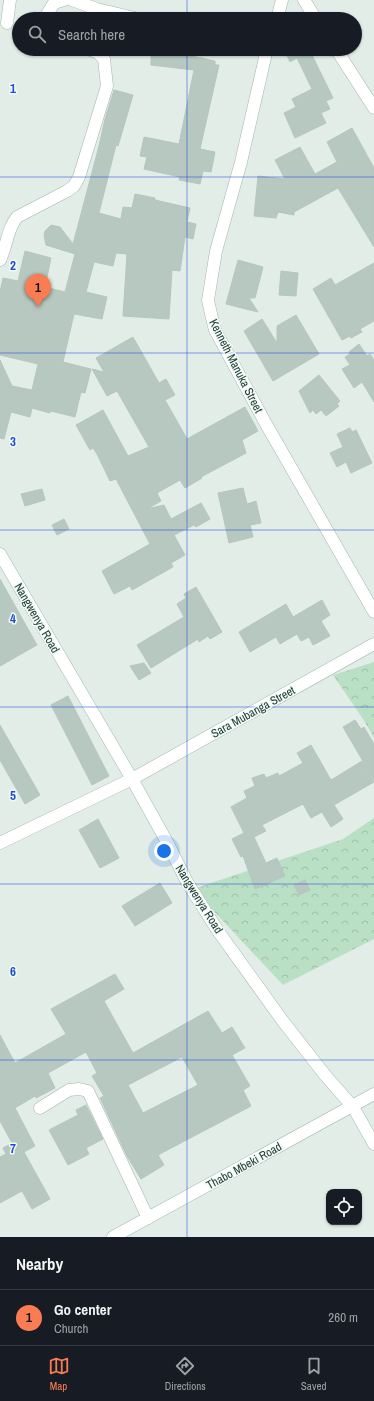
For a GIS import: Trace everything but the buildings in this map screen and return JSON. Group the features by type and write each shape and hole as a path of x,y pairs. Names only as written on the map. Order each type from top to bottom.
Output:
{"street":[{"path":"9,24 10,0"},
{"path":"48,12 54,3 64,0"},
{"path":"72,0 110,12"},
{"path":"278,12 282,0"},
{"path":"304,0 312,12"},
{"path":"0,260 6,247 13,222 17,217 67,191 74,186 79,177 107,86 104,59 101,56"},
{"name":"Kenneth Manuka Street","path":"264,56 241,162 216,251 208,300 210,314 215,330 266,424 374,612"},
{"path":"341,56 374,108"},
{"name":"Nangwenya Road","path":"0,554 132,779 187,882 218,931 282,1020 353,1107 374,1144"},
{"name":"Sara Mubanga Street","path":"0,843 132,779 374,644"},
{"path":"40,1108 69,1090 79,1089 88,1091 148,1218"},
{"name":"Thabo Mbeki Road","path":"114,1237 353,1107 374,1094"}],"green space":[{"path":"374,662 374,738 333,675"},
{"path":"374,818 374,939 283,985 193,889 343,839"}],"place":[{"name":"Go center","path":"38,307"}]}
